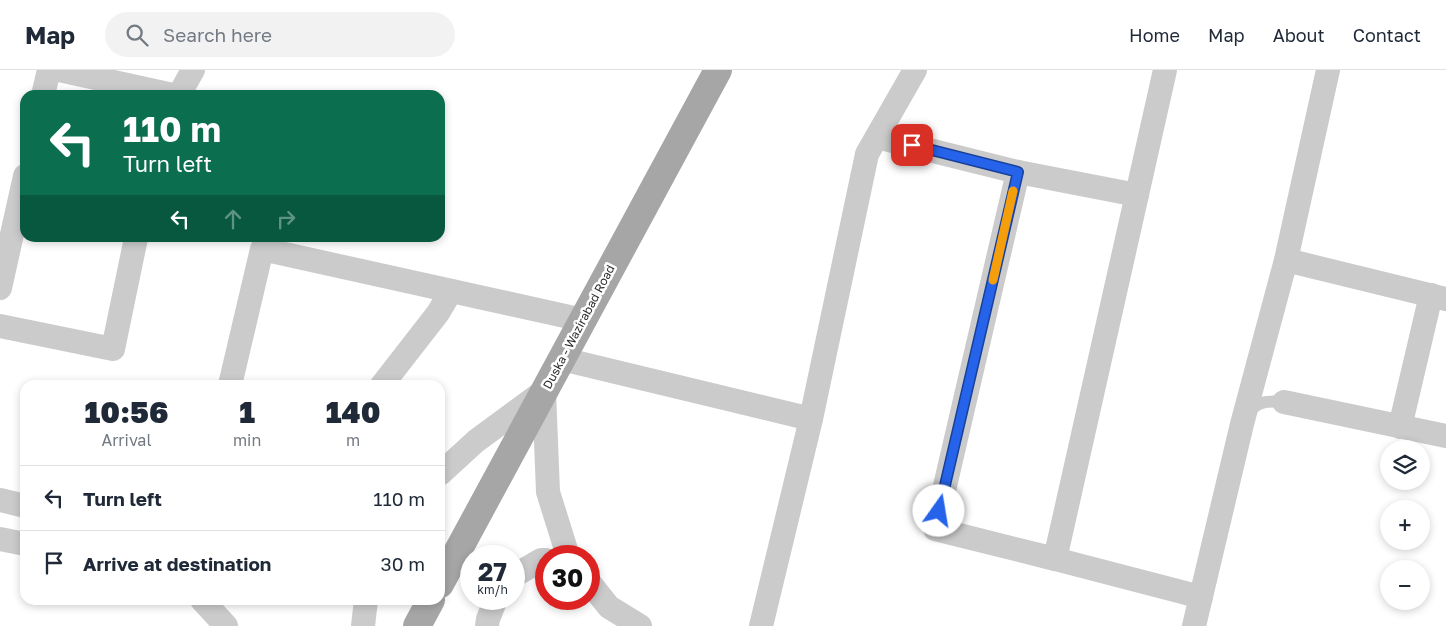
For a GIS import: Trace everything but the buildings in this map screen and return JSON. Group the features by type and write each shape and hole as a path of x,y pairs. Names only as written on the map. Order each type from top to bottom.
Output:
{"main road":[{"name":"Duska - Wazirabad Road","path":"445,575 718,70"},
{"path":"417,626 429,605"}],"street":[{"path":"44,90 49,70"},
{"path":"59,70 150,90"},
{"path":"182,90 193,70"},
{"path":"761,626 810,419 867,154 915,70"},
{"path":"1055,559 1165,70"},
{"path":"1194,626 1242,424 1286,260 1328,70"},
{"path":"877,137 1018,172 1137,194"},
{"path":"1018,172 935,529 1201,597"},
{"path":"0,288 20,198"},
{"path":"0,326 113,349 135,242"},
{"path":"231,380 262,249 582,320"},
{"path":"1286,260 1438,297 1400,426"},
{"path":"386,380 438,313 451,291"},
{"path":"562,359 810,419"},
{"path":"445,470 476,442 544,391"},
{"path":"544,391 548,492 565,545"},
{"path":"1284,402 1446,436"},
{"path":"0,500 20,505"},
{"path":"0,539 20,543"},
{"path":"600,595 610,607 640,626"},
{"path":"207,605 226,626"},
{"path":"363,626 365,605"},
{"path":"487,626 492,610"}],"lane":[{"path":"1242,424 1251,410 1266,400 1284,402"}],"slow traffic":[{"path":"993,280 1013,191"}],"route":[{"path":"912,145 1018,172 939,511"}]}
